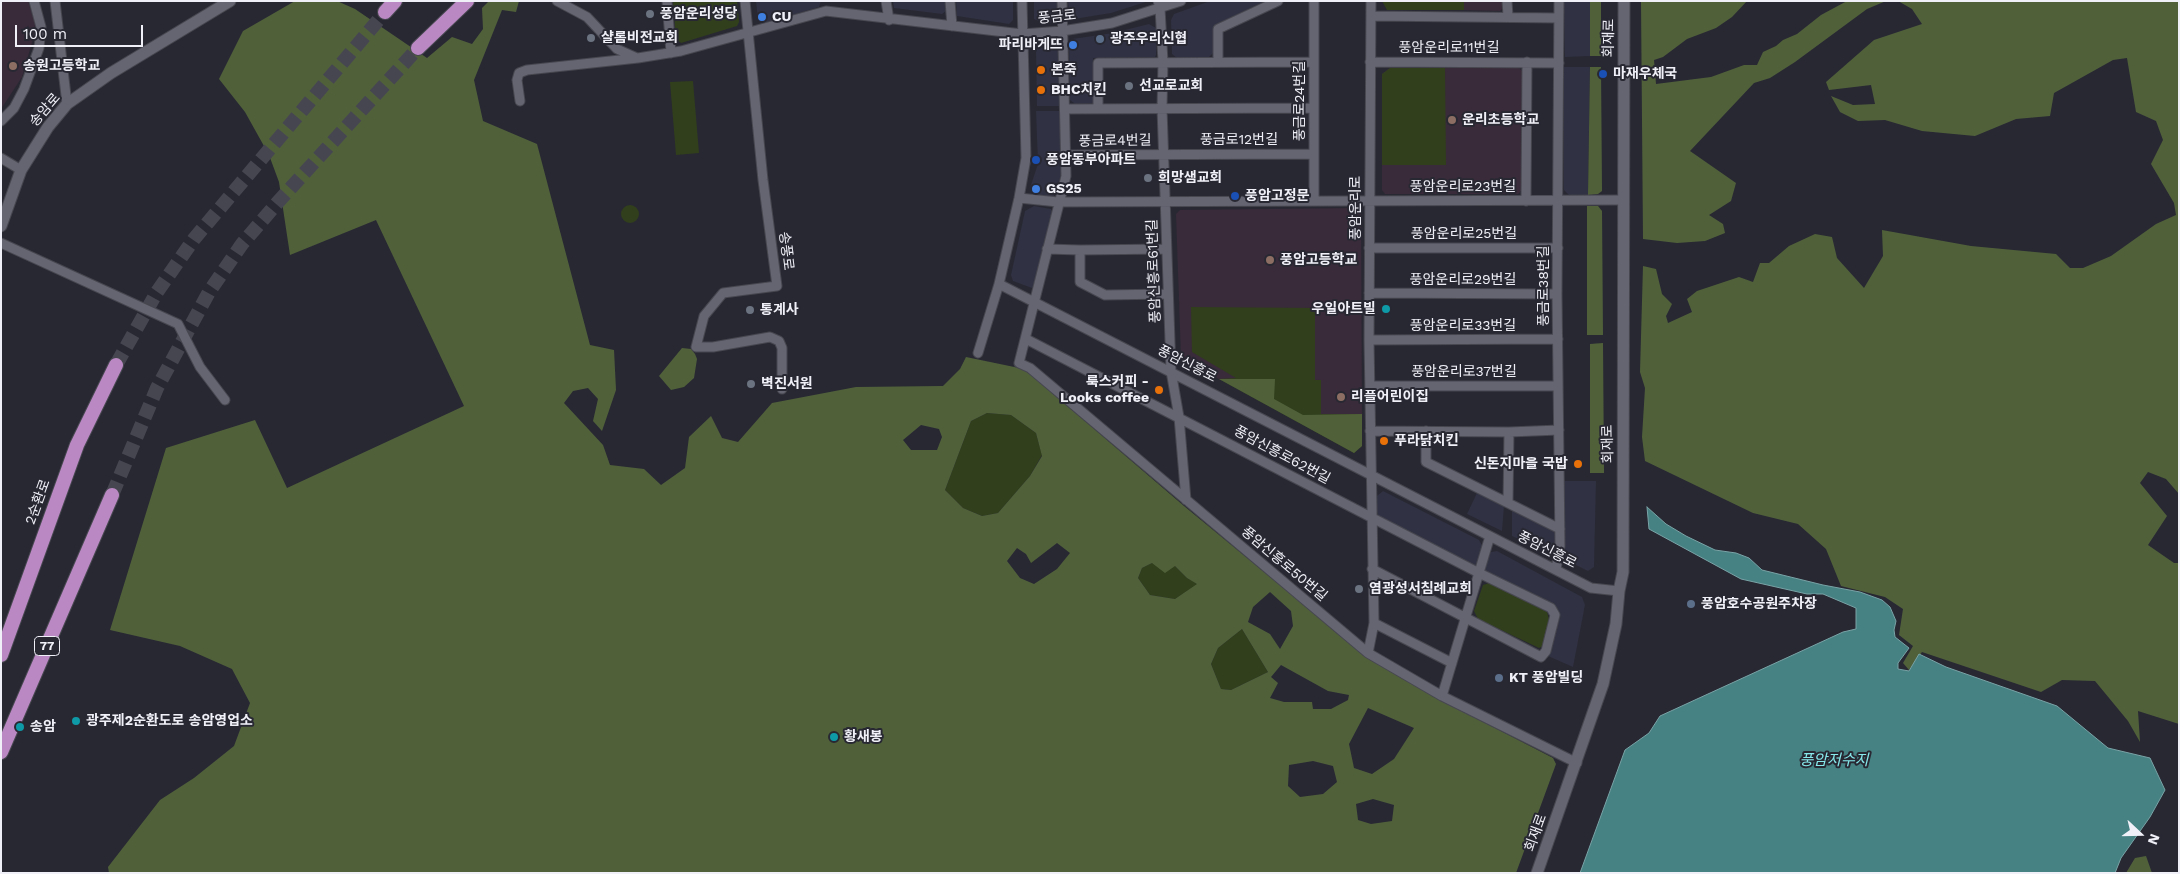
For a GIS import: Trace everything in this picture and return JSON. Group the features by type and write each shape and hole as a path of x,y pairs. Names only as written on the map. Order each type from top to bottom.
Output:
{"highway":[{"path":"385,12 395,1"},
{"path":"418,48 467,1"},
{"name":"2순환로","path":"1,655 76,445 116,365"},
{"name":"77","path":"1,752 112,495"}],"main road":[{"name":"송암로","path":"2,224 21,170 48,127 67,104 111,73 230,1"},
{"name":"회재로","path":"1537,873 1577,764 1608,667 1623,572 1624,1"},
{"path":"1,206 2,224"}],"street":[{"path":"1,121 14,108 24,89 39,48 41,27 34,1"},
{"path":"55,1 67,104"},
{"path":"557,1 587,17 617,49 638,58"},
{"path":"667,1 671,53"},
{"name":"송풍로","path":"745,1 763,180 777,286 723,293 704,316 696,347 713,347 770,337 779,341 782,348 782,389"},
{"path":"520,101 517,80 519,73 528,70 671,53 748,34 826,11 825,1"},
{"path":"886,1 888,20"},
{"path":"950,1 952,26"},
{"path":"978,353 999,284 1020,198 1026,154 1022,1"},
{"name":"풍금로4번길","path":"1048,249 1058,202 1066,176 1062,1"},
{"name":"풍금로","path":"826,11 888,20 1022,34 1062,31 1112,23 1159,5 1181,1"},
{"path":"1218,62 1218,29 1278,1"},
{"name":"풍금로24번길","path":"1314,1 1314,200"},
{"name":"풍암운리로","path":"1368,653 1374,623 1369,340 1370,1"},
{"path":"1507,1 1508,16"},
{"name":"풍금로38번길","path":"1556,569 1560,546 1557,294 1559,1"},
{"path":"1159,5 1163,62 1162,108 1166,201"},
{"path":"1371,16 1559,18"},
{"path":"1098,109 1098,63 1313,62"},
{"name":"풍암운리로11번길","path":"1370,62 1559,62"},
{"path":"1526,200 1527,62"},
{"path":"1065,109 1313,108"},
{"name":"풍금로4번길","path":"1066,155 1164,154"},
{"name":"풍금로12번길","path":"1164,154 1314,154"},
{"path":"1,158 21,170"},
{"name":"풍암운리로23번길","path":"1020,198 1058,202 1623,200"},
{"name":"풍암신흥로61번길","path":"1166,201 1167,294 1171,371"},
{"path":"1,243 178,324 200,367 225,400"},
{"name":"풍암운리로25번길","path":"1369,248 1558,248"},
{"path":"1048,249 1166,249"},
{"name":"풍암신흥로50번길","path":"1048,249 1019,363 1030,368 1368,653 1442,696 1577,764"},
{"path":"1080,250 1080,282 1105,295 1167,294"},
{"name":"풍암신흥로","path":"999,284 1591,588 1619,591"},
{"name":"풍암운리로29번길","path":"1369,293 1557,294"},
{"path":"1026,339 1179,417"},
{"name":"풍암운리로33번길","path":"1369,340 1558,339"},
{"path":"1171,371 1179,417 1186,500"},
{"name":"풍암운리로37번길","path":"1370,386 1558,386"},
{"name":"풍암신흥로62번길","path":"1179,417 1479,573 1552,608 1555,615 1546,652 1540,657 1466,618"},
{"path":"1370,431 1509,432 1560,430"},
{"path":"1426,431 1426,462 1560,529"},
{"path":"1508,503 1509,432"},
{"path":"1442,696 1490,536"},
{"path":"1372,569 1466,618"},
{"path":"1374,623 1452,664"}],"shaded area":[{"name":"송원고등학교","path":"1,1 28,1 35,24 33,39 22,77 1,109"},
{"path":"295,1 337,1 355,9 427,58 452,37 472,44 483,29 482,8 489,1 519,1 516,12 502,10 474,80 483,121 537,144 590,345 614,350 616,390 602,431 593,421 598,399 588,388 573,391 564,403 603,445 610,465 644,469 661,485 685,468 689,437 711,416 722,438 738,442 772,403 856,387 943,386 960,369 966,357 1024,369 1184,506 1366,656 1437,698 1553,758 1556,764 1516,873 109,873 108,867 160,800 194,778 234,746 250,703 232,669 180,646 110,630 166,448 255,420 287,488 464,406 376,220 290,255 279,182 269,155 245,112 219,79 243,31","holes":["987,413 1011,415 1036,433 1042,456 1030,476 998,513 982,516 963,508 945,490 971,421","921,425 939,429 942,437 937,450 911,450 903,440","1057,543 1070,553 1057,569 1034,584 1020,578 1007,561 1017,548 1026,554 1031,563","1152,563 1165,573 1175,566 1187,578 1197,584 1175,599 1150,595 1138,578 1142,568","1270,592 1291,611 1293,626 1280,649 1270,634 1248,622 1253,607","1242,629 1268,672 1231,690 1221,689 1211,664 1218,648","1281,665 1328,691 1349,695 1348,700 1331,709 1313,709 1312,702 1284,702 1270,698 1278,683 1271,677","1368,708 1414,728 1394,759 1372,774 1354,768 1349,744","1313,761 1333,766 1337,782 1323,794 1300,797 1288,786 1289,765","1373,799 1394,805 1392,821 1371,824 1358,820 1356,804"]},
{"path":"673,1 737,1 739,22 737,26 681,43 676,39"},
{"path":"756,1 821,1 819,7 764,23 758,20"},
{"path":"893,1 945,1 946,11 942,14 894,8"},
{"path":"956,1 1013,1 1013,20 1009,24 957,16"},
{"path":"1034,1 1059,1 1060,19 1057,23 1043,23 1034,19"},
{"path":"1068,1 1149,1 1111,13 1074,19 1069,15"},
{"path":"1210,1 1265,1 1213,26 1213,53 1207,59 1178,59 1172,54 1171,20 1174,14"},
{"path":"1382,1 1464,1 1464,10 1387,10"},
{"path":"1464,1 1504,1 1504,7 1500,11 1464,10"},
{"path":"1564,1 1590,1 1590,56 1565,57"},
{"path":"1590,1 1601,1 1601,56 1590,56"},
{"path":"1641,1 1747,1 1732,17 1716,28 1687,39 1663,57 1654,60 1656,84 1711,77 1744,65 1757,65 1763,52 1797,34 1821,15 1847,1 1886,1 1867,9 1770,78 1754,83 1690,151 1736,183 1731,201 1709,215 1723,224 1725,233 1705,241 1677,243 1643,239"},
{"path":"1898,1 2179,1 2179,494 2166,479 2148,472 2140,483 2167,516 2148,545 2174,563 2179,563 2179,724 2138,711 2140,742 2128,721 2095,681 2062,680 2041,692 1922,652 1909,670 1903,663 1913,646 1899,635 1903,609 1885,597 1841,586 1826,549 1798,524 1753,513 1645,461 1642,437 1645,388 1640,372 1643,266 1656,269 1662,294 1672,304 1666,316 1668,323 1692,312 1687,299 1697,291 1739,277 1753,282 1760,263 1769,263 1789,246 1815,234 1832,237 1837,258 1864,288 1883,256 1882,230 1971,246 2056,254 2070,268 2083,268 2111,256 2156,224 2176,215 2174,203 2151,164 2163,140 2156,121 2136,112 2127,58 2113,60 2054,93 2050,116 2016,119 1975,136 1922,131 1885,120 1858,121 1840,112 1831,96 1853,105 1875,104 1871,85 1829,90 1826,82 1874,40 1922,24 1912,9"},
{"path":"1149,24 1156,28 1155,57 1093,58 1094,103 1075,104 1070,100 1069,44 1072,39 1113,33"},
{"path":"1042,43 1058,43 1060,45 1061,106 1037,106 1036,50"},
{"path":"1564,67 1590,67 1588,195 1569,195 1564,190"},
{"path":"1590,67 1601,67 1602,191 1598,194 1588,195"},
{"name":"운리초등학교","path":"1390,68 1519,68 1523,72 1521,191 1518,194 1385,194 1382,190 1382,74"},
{"path":"1390,68 1445,68 1446,165 1382,165 1382,74"},
{"path":"693,81 699,153 676,155 670,82"},
{"path":"1036,111 1061,111 1061,175 1054,196 1038,197 1030,188 1038,164"},
{"path":"630,205 636,208 639,214 636,220 630,223 624,220 621,214 624,208"},
{"path":"1034,206 1051,209 1052,211 1032,288 1013,281 1011,275 1025,211"},
{"path":"1587,206 1598,206 1602,211 1603,335 1587,335"},
{"name":"풍암고등학교","path":"1358,208 1361,212 1362,414 1321,415 1321,380 1219,379 1181,358 1176,214 1180,210"},
{"path":"1191,307 1315,308 1315,380 1321,380 1321,414 1362,414 1362,446 1354,453 1219,379 1236,378 1192,352"},
{"path":"1603,343 1604,473 1590,473 1590,344"},
{"path":"682,348 691,349 697,359 694,378 684,387 671,390 659,376"},
{"path":"1219,379 1275,379 1274,399 1303,415 1362,414 1362,446 1354,453"},
{"path":"987,413 1011,415 1036,433 1042,455 1030,476 998,513 982,516 963,508 945,490 971,421"},
{"path":"1563,481 1596,481 1594,567 1588,571 1564,559"},
{"path":"1383,491 1479,540 1484,549 1476,567 1380,519 1376,511 1377,496"},
{"path":"1477,493 1504,506 1502,531 1467,514"},
{"path":"1512,510 1556,531 1556,543 1551,554 1512,536"},
{"path":"1497,551 1582,597 1585,605 1573,667 1548,656 1558,615 1486,573 1484,569 1491,552"},
{"path":"1152,563 1175,566 1187,578 1198,584 1175,599 1150,595 1138,578 1142,568"},
{"path":"1489,583 1547,612 1549,619 1543,646 1539,648 1478,619 1474,611 1483,585"},
{"path":"1242,629 1268,672 1231,690 1221,689 1211,664 1218,648"},
{"path":"2146,856 2152,873 2126,873 2135,858"}],"water":[{"name":"풍암저수지","path":"1647,507 1666,524 1686,536 1715,550 1736,553 1749,558 1762,570 1860,592 1882,600 1890,607 1896,621 1895,637 1909,648 1898,663 1898,669 1909,671 1919,654 1946,667 2057,706 2108,748 2150,758 2165,790 2150,817 2121,858 2115,873 1580,873 1625,750 1649,733 1660,716 1843,632 1856,629 1856,608 1823,594 1807,594 1741,579 1649,529"}],"tunnel":[{"path":"116,365 157,292 194,239 385,12"},
{"path":"112,495 157,388 209,292 242,244 418,48"}],"place":[{"name":"풍암운리성당","path":"650,14"},
{"name":"CU","path":"762,17"},
{"name":"샬롬비전교회","path":"591,38"},
{"name":"광주우리신협","path":"1100,39"},
{"name":"파리바게뜨","path":"1073,45"},
{"name":"송원고등학교","path":"13,66"},
{"name":"본죽","path":"1041,70"},
{"name":"마재우체국","path":"1603,74"},
{"name":"선교로교회","path":"1129,86"},
{"name":"BHC치킨","path":"1041,90"},
{"name":"운리초등학교","path":"1452,120"},
{"name":"풍암동부아파트","path":"1036,160"},
{"name":"희망샘교회","path":"1148,178"},
{"name":"GS25","path":"1036,189"},
{"name":"풍암고정문","path":"1235,196"},
{"name":"풍암고등학교","path":"1270,260"},
{"name":"우일아트빌","path":"1386,309"},
{"name":"통계사","path":"750,310"},
{"name":"벽진서원","path":"751,384"},
{"name":"룩스커피 - Looks coffee","path":"1159,390"},
{"name":"리플어린이집","path":"1341,397"},
{"name":"푸라닭치킨","path":"1384,441"},
{"name":"신돈지마을 국밥","path":"1578,464"},
{"name":"염광성서침례교회","path":"1359,589"},
{"name":"풍암호수공원주차장","path":"1691,604"},
{"name":"KT 풍암빌딩","path":"1499,678"},
{"name":"광주제2순환도로 송암영업소","path":"76,721"},
{"name":"송암","path":"20,727"},
{"name":"황새봉","path":"834,737"}]}
